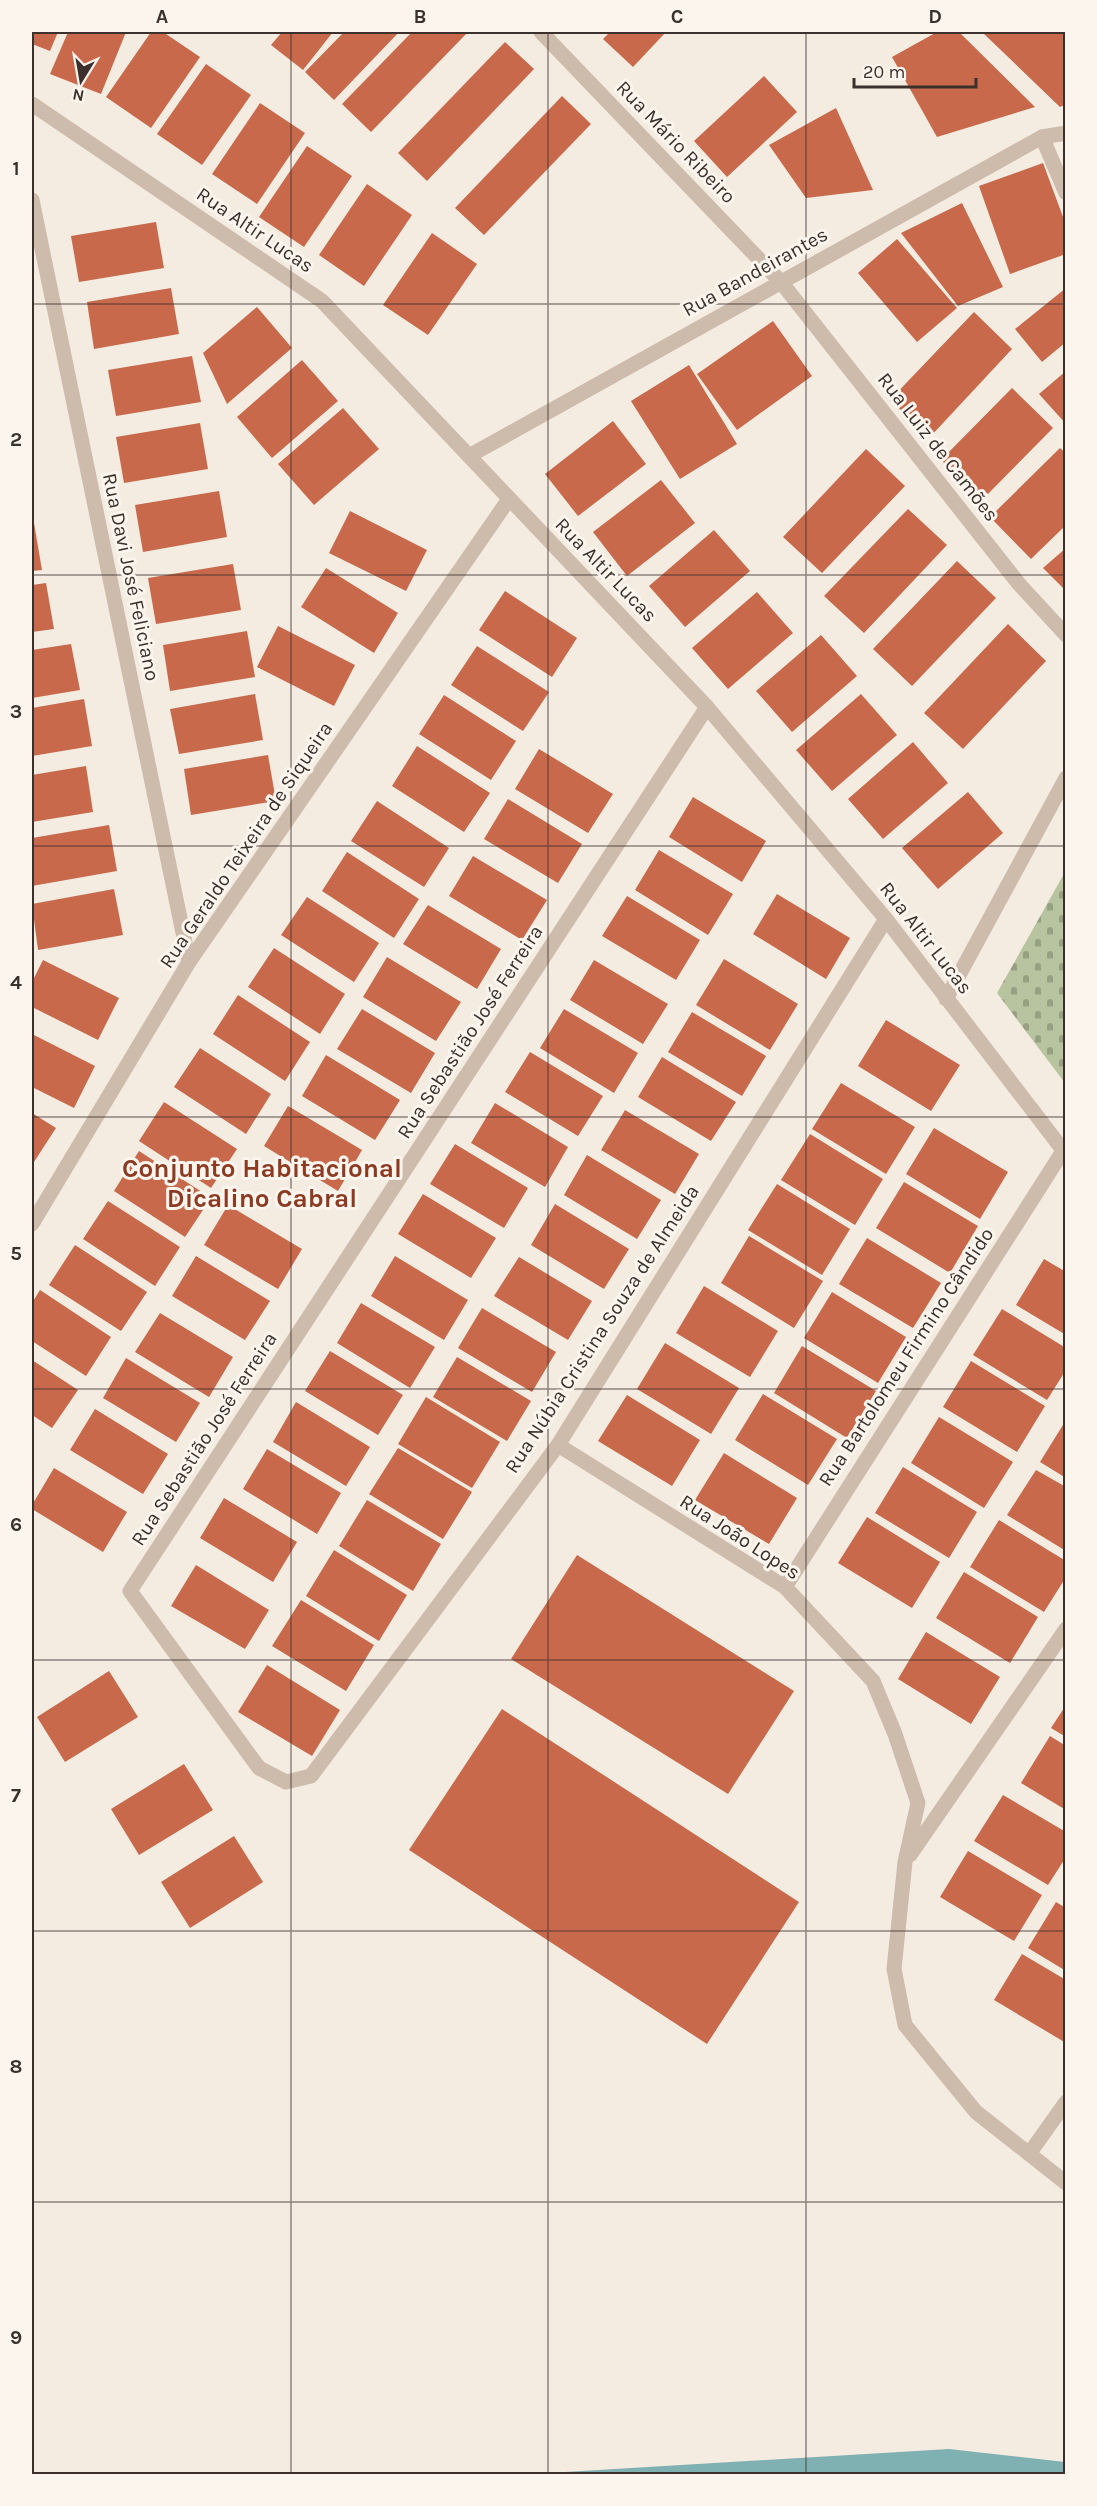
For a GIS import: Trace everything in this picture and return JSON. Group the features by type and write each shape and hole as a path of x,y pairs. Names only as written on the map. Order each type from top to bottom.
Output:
{"street":[{"name":"Rua Mário Ribeiro","path":"541,32 781,282"},
{"name":"Rua Altir Lucas","path":"32,104 322,301 707,707 886,919 1064,1152"},
{"name":"Rua Bandeirantes","path":"469,456 1042,137 1065,133"},
{"path":"1042,137 1065,193"},
{"name":"Rua Davi José Feliciano","path":"32,200 189,962"},
{"name":"Rua Luiz de Camões","path":"781,282 1019,584 1065,635"},
{"name":"Rua Geraldo Teixeira de Siqueira","path":"32,1224 189,962 509,499"},
{"name":"Rua Sebastião José Ferreira","path":"311,1776 286,1782 259,1768 130,1591 707,707"},
{"path":"946,999 1065,778"},
{"name":"Rua Núbia Cristina Souza de Almeida","path":"311,1776 558,1445 886,919"},
{"name":"Rua Bartolomeu Firmino Cândido","path":"785,1587 1064,1152"},
{"name":"Rua João Lopes","path":"558,1445 785,1587 873,1681 895,1734 918,1803 905,1862 894,1969 905,2025 976,2112 1065,2183"},
{"path":"905,1862 1065,1629"},
{"path":"1029,2154 1065,2102"}],"green space":[{"path":"1065,872 1065,1083 997,993"}],"water":[{"path":"949,2449 1065,2462 1065,2474 532,2474"}],"building":[{"path":"32,32 58,32 50,51 32,44"},
{"path":"68,32 126,32 101,94 50,74"},
{"path":"151,32 163,32 200,57 151,128 106,97"},
{"path":"282,32 333,32 303,70 271,45"},
{"path":"344,32 399,32 334,100 305,72"},
{"path":"412,32 468,32 371,132 342,104"},
{"path":"610,32 666,32 633,67 603,39"},
{"path":"937,32 959,32 1035,107 937,137 892,57"},
{"path":"982,32 1066,32 1066,104 1060,107"},
{"path":"505,42 534,69 427,181 398,153"},
{"path":"206,64 251,95 202,165 157,134"},
{"path":"764,76 797,112 727,177 694,141"},
{"path":"562,96 591,124 484,235 455,208"},
{"path":"260,103 305,133 257,204 212,174"},
{"path":"836,108 873,190 806,198 769,145"},
{"path":"307,146 352,176 304,247 259,217"},
{"path":"1043,163 1066,225 1066,254 1010,274 979,186"},
{"path":"367,184 412,215 364,286 319,255"},
{"path":"962,203 1003,287 958,306 901,233"},
{"path":"156,222 164,268 79,282 71,236"},
{"path":"432,233 477,264 428,335 383,305"},
{"path":"897,239 957,308 917,342 858,273"},
{"path":"171,288 179,334 94,349 87,302"},
{"path":"1066,288 1066,342 1042,362 1015,329"},
{"path":"257,307 292,348 227,404 203,353"},
{"path":"974,312 1012,349 930,437 890,400"},
{"path":"773,321 812,376 737,430 697,374"},
{"path":"192,356 201,402 116,416 108,370"},
{"path":"302,360 338,401 272,458 237,417"},
{"path":"689,365 737,444 680,479 631,401"},
{"path":"1066,371 1066,424 1039,394"},
{"path":"1012,388 1053,428 982,500 941,460"},
{"path":"343,408 379,449 314,505 278,464"},
{"path":"613,421 646,464 578,516 545,474"},
{"path":"200,423 208,469 124,483 116,437"},
{"path":"1060,448 1066,453 1066,525 1031,559 990,517"},
{"path":"866,449 905,486 822,573 783,537"},
{"path":"661,480 695,523 627,576 593,532"},
{"path":"219,491 227,537 143,552 135,505"},
{"path":"908,509 947,545 864,633 824,596"},
{"path":"350,511 427,550 406,591 329,553"},
{"path":"34,523 42,570 32,571 32,524"},
{"path":"714,530 750,571 685,627 649,586"},
{"path":"1066,548 1066,591 1043,568"},
{"path":"957,561 996,598 912,686 873,649"},
{"path":"233,564 241,610 156,624 148,578"},
{"path":"326,568 398,613 374,653 301,607"},
{"path":"46,583 54,629 32,632 32,585"},
{"path":"505,591 577,638 552,677 479,630"},
{"path":"757,592 793,633 728,689 692,648"},
{"path":"1008,624 1046,661 963,749 924,713"},
{"path":"278,626 355,665 334,706 257,667"},
{"path":"247,631 255,677 170,691 163,645"},
{"path":"821,635 857,676 792,732 756,691"},
{"path":"71,644 80,690 32,698 32,650"},
{"path":"477,646 549,692 523,731 451,685"},
{"path":"255,694 263,740 179,754 170,709"},
{"path":"861,694 897,735 832,791 796,750"},
{"path":"444,695 516,741 491,780 419,734"},
{"path":"84,699 92,746 32,756 32,708"},
{"path":"913,742 948,783 883,839 848,799"},
{"path":"417,746 490,793 464,832 392,786"},
{"path":"539,749 613,794 588,833 515,789"},
{"path":"268,755 276,801 191,815 184,769"},
{"path":"86,766 93,812 32,822 32,775"},
{"path":"968,792 1003,833 938,889 902,848"},
{"path":"693,797 766,841 742,882 669,837"},
{"path":"508,799 582,844 558,883 484,839"},
{"path":"377,801 449,848 424,887 351,841"},
{"path":"109,825 117,871 32,886 32,838"},
{"path":"659,850 733,894 708,935 635,890"},
{"path":"347,852 419,899 394,938 322,891"},
{"path":"473,856 547,900 522,940 449,896"},
{"path":"114,889 123,935 38,950 32,904"},
{"path":"777,894 850,938 826,979 753,934"},
{"path":"627,896 700,940 676,980 602,936"},
{"path":"307,897 379,943 354,982 281,935"},
{"path":"428,905 501,949 477,989 403,944"},
{"path":"274,948 345,994 320,1034 248,987"},
{"path":"387,957 461,1002 436,1041 363,997"},
{"path":"724,959 798,1004 770,1050 696,1005"},
{"path":"43,960 119,998 98,1040 32,1007 32,982"},
{"path":"594,960 668,1004 643,1044 570,1000"},
{"path":"238,995 310,1042 285,1081 213,1034"},
{"path":"362,1009 435,1053 411,1093 337,1049"},
{"path":"564,1009 638,1053 614,1093 540,1048"},
{"path":"692,1012 766,1056 742,1096 668,1052"},
{"path":"886,1020 960,1065 931,1111 858,1066"},
{"path":"32,1034 95,1066 74,1108 32,1087"},
{"path":"200,1048 271,1094 246,1134 174,1087"},
{"path":"530,1052 603,1096 578,1136 505,1092"},
{"path":"326,1055 400,1100 375,1140 302,1096"},
{"path":"662,1057 736,1102 711,1141 638,1097"},
{"path":"841,1083 915,1127 886,1174 812,1129"},
{"path":"164,1102 237,1149 211,1188 139,1141"},
{"path":"495,1103 568,1147 545,1187 471,1143"},
{"path":"288,1106 362,1150 338,1191 264,1146"},
{"path":"625,1110 699,1154 675,1194 601,1150"},
{"path":"32,1113 56,1128 32,1165"},
{"path":"934,1128 1008,1172 980,1219 906,1174"},
{"path":"810,1134 883,1179 855,1225 781,1180"},
{"path":"455,1144 528,1188 504,1228 430,1184"},
{"path":"139,1151 211,1198 185,1237 114,1191"},
{"path":"587,1155 661,1200 637,1239 564,1195"},
{"path":"904,1182 978,1226 950,1273 876,1228"},
{"path":"777,1184 850,1229 822,1275 748,1230"},
{"path":"423,1194 496,1238 471,1278 398,1234"},
{"path":"108,1201 180,1247 155,1286 83,1239"},
{"path":"555,1204 629,1249 604,1289 531,1245"},
{"path":"228,1205 302,1249 278,1289 204,1245"},
{"path":"749,1236 823,1281 794,1328 721,1283"},
{"path":"867,1238 941,1283 913,1328 839,1284"},
{"path":"75,1245 147,1292 121,1331 49,1285"},
{"path":"196,1256 270,1301 245,1340 172,1296"},
{"path":"395,1256 468,1300 444,1340 371,1296"},
{"path":"519,1257 592,1301 568,1340 494,1296"},
{"path":"1044,1259 1066,1272 1066,1335 1016,1305"},
{"path":"704,1286 778,1331 750,1377 676,1333"},
{"path":"40,1290 111,1337 86,1376 32,1341 32,1303"},
{"path":"832,1292 906,1337 878,1383 804,1338"},
{"path":"361,1303 435,1347 410,1388 337,1343"},
{"path":"482,1308 556,1352 532,1392 458,1348"},
{"path":"1002,1309 1066,1348 1066,1370 1047,1400 973,1355"},
{"path":"160,1313 233,1357 209,1397 135,1352"},
{"path":"665,1343 739,1388 711,1434 637,1389"},
{"path":"802,1346 876,1391 847,1438 774,1393"},
{"path":"330,1351 403,1395 378,1435 305,1391"},
{"path":"457,1357 531,1401 507,1441 433,1397"},
{"path":"126,1358 200,1403 176,1442 103,1398"},
{"path":"32,1360 78,1390 52,1428 32,1415"},
{"path":"971,1361 1045,1406 1017,1452 943,1407"},
{"path":"763,1394 837,1439 808,1485 735,1440"},
{"path":"627,1395 700,1440 672,1486 598,1441"},
{"path":"426,1397 500,1442 472,1488 398,1444"},
{"path":"296,1402 370,1447 346,1486 273,1442"},
{"path":"95,1409 168,1454 143,1494 70,1450"},
{"path":"939,1417 1013,1462 984,1508 911,1463"},
{"path":"1066,1420 1066,1478 1040,1462"},
{"path":"398,1448 472,1492 443,1539 369,1494"},
{"path":"267,1449 341,1493 317,1534 243,1489"},
{"path":"724,1453 797,1498 769,1544 695,1500"},
{"path":"903,1467 977,1512 949,1558 875,1513"},
{"path":"54,1468 127,1512 103,1552 32,1509 32,1505"},
{"path":"1036,1470 1066,1487 1066,1551 1007,1515"},
{"path":"224,1498 297,1542 273,1582 200,1538"},
{"path":"367,1500 441,1544 413,1591 339,1546"},
{"path":"867,1517 940,1562 912,1608 838,1563"},
{"path":"999,1520 1066,1561 1066,1577 1044,1612 970,1567"},
{"path":"334,1550 407,1595 379,1641 306,1596"},
{"path":"577,1555 794,1691 728,1794 511,1659"},
{"path":"196,1565 269,1610 245,1649 171,1606"},
{"path":"964,1572 1038,1617 1010,1663 936,1618"},
{"path":"301,1600 374,1645 346,1691 272,1646"},
{"path":"926,1632 1000,1677 971,1724 898,1679"},
{"path":"267,1665 340,1710 312,1756 238,1712"},
{"path":"109,1671 138,1717 65,1762 37,1717"},
{"path":"1066,1705 1066,1737 1051,1728"},
{"path":"502,1709 799,1902 707,2044 409,1850"},
{"path":"1050,1736 1066,1746 1066,1810 1021,1783"},
{"path":"184,1764 213,1810 139,1855 111,1809"},
{"path":"1003,1795 1066,1832 1066,1857 1048,1885 974,1841"},
{"path":"234,1836 263,1882 190,1928 161,1882"},
{"path":"968,1851 1042,1895 1014,1941 940,1897"},
{"path":"1056,1902 1066,1908 1066,1971 1028,1948"},
{"path":"1022,1954 1066,1980 1066,2043 994,2000"}],"district":[{"name":"Conjunto Habitacional Dicalino Cabral","path":"262,1183"}]}
